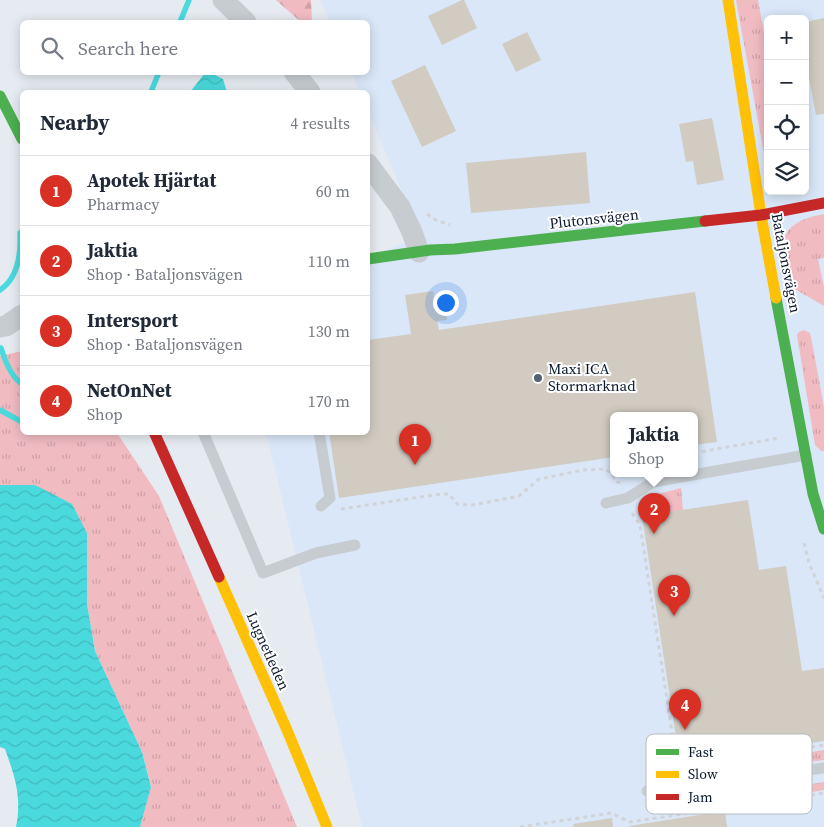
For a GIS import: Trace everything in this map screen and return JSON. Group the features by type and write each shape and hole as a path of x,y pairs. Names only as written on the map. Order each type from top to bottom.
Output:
{"main road":[{"name":"Bataljonsvägen","path":"728,0 761,215 813,494 824,529"},
{"path":"0,96 20,145"},
{"path":"11,120 20,136"},
{"name":"Plutonsvägen","path":"370,259 761,215 824,203"},
{"name":"Lugnetleden","path":"155,435 287,730 327,827"},
{"name":"Lugnetleden","path":"144,440 178,489"}],"street":[{"path":"223,0 244,20"},
{"path":"296,75 308,90"},
{"path":"370,167 400,207 419,252"}],"lane":[{"path":"204,435 262,573 316,553 356,545"},
{"path":"320,435 330,498 321,506"},
{"path":"698,474 806,455"},
{"path":"606,503 628,498 653,482 681,477"}],"path":[{"path":"698,452 781,437"},
{"path":"321,506 324,511 441,494 449,494 457,504 472,505 519,496 539,479 583,470 606,469 610,473"},
{"path":"614,477 616,482 626,484 633,514 640,525 671,734"},
{"path":"520,827 610,813 630,822 684,814"}],"shaded area":[{"path":"320,0 824,0 824,827 362,827 266,435 370,435 370,256 421,236 370,116 370,90 359,90 352,75 370,75 370,20 329,20"}],"green space":[{"path":"276,0 311,0 312,20 299,20"},
{"path":"736,0 758,0 764,32 764,153"},
{"path":"824,214 824,258 818,259 824,287 824,306 786,284 783,246 789,229 808,218"},
{"path":"804,330 810,333 824,407 824,451 821,451 815,445 797,335"},
{"path":"20,351 20,435 118,435 159,496 297,827 140,827 151,786 142,752 95,651 87,604 87,533 35,485 0,485 0,356"},
{"path":"681,488 683,510 642,516 643,503 654,495"},
{"path":"824,750 824,760 812,762 812,752"},
{"path":"824,782 824,790 812,792 812,784"}],"water":[{"path":"203,75 215,75 223,79 226,90 192,90"},
{"path":"0,485 35,485 72,504 87,533 87,604 95,651 142,752 151,787 140,827 16,827 18,797 16,787 5,749 0,747"}],"building":[{"path":"464,0 477,28 442,45 428,16"},
{"path":"824,18 824,114 816,115 809,77 809,21"},
{"path":"527,32 541,60 516,72 502,44"},
{"path":"425,65 456,131 422,147 391,81"},
{"path":"712,118 724,180 697,185 693,161 686,162 679,124"},
{"path":"586,152 590,203 471,213 466,163"},
{"name":"Maxi ICA Stormarknad","path":"433,291 434,298 443,297 447,320 437,321 439,330 695,292 717,442 698,444 698,412 610,412 610,458 339,498 329,435 370,435 370,340 411,334 405,295"},
{"path":"748,500 759,570 786,566 802,671 824,668 824,741 812,743 812,734 676,734 642,516"},
{"path":"706,814 725,814 727,827 629,827"},
{"path":"612,818 613,827 574,827 573,824"}],"waterway":[{"path":"181,20 189,0"},
{"path":"152,90 158,75"},
{"path":"20,233 20,249"},
{"path":"0,290 15,272 20,249"},
{"path":"1,348 12,373 20,382"},
{"path":"0,410 20,421"}],"traffic: fast":[{"path":"0,96 20,135"},
{"path":"370,259 430,250 455,249 705,221"},
{"path":"776,298 813,494 824,529"}],"traffic: slow":[{"path":"728,0 761,215 776,298"},
{"path":"219,577 287,730 327,827"}],"traffic: jam":[{"path":"705,221 761,215 824,203"},
{"path":"155,435 219,577"}],"place":[{"name":"Maxi ICA Stormarknad","path":"538,378"},
{"name":"Apotek Hjärtat","path":"415,465"},
{"name":"Jaktia","path":"654,534"},
{"name":"Intersport","path":"674,616"},
{"name":"NetOnNet","path":"685,730"}]}
